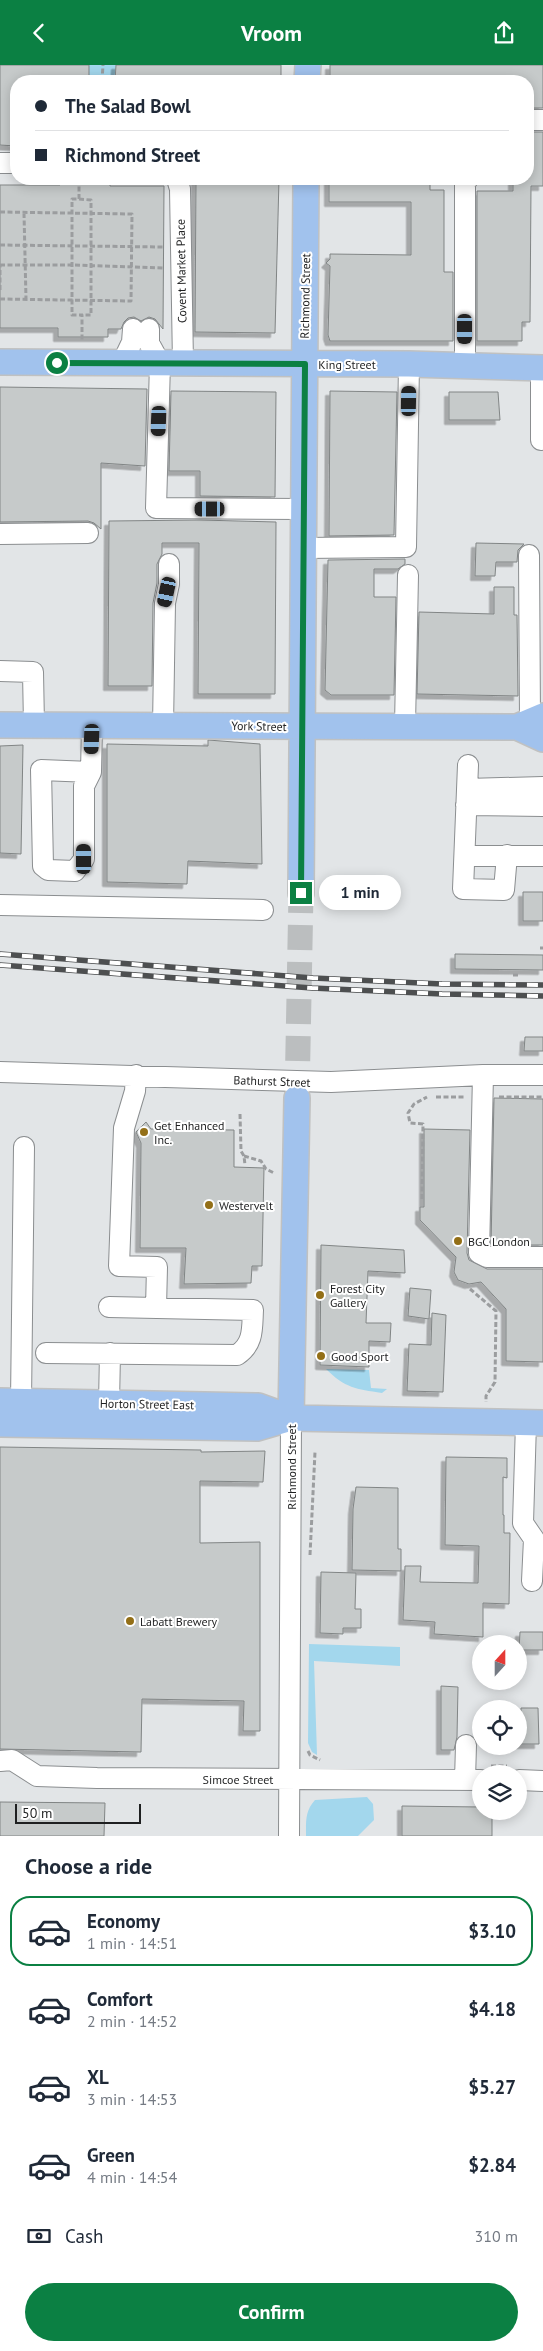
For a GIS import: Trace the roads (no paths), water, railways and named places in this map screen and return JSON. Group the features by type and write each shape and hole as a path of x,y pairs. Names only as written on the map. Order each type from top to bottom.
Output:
{"main road":[{"name":"Richmond Street","path":"301,893 306,185"},
{"name":"King Street","path":"0,362 409,364 542,368"},
{"name":"York Street","path":"0,725 303,727 533,725"},
{"name":"Richmond Street","path":"291,1418 297,1098"},
{"name":"Horton Street East","path":"11,1401 258,1406 291,1418"},
{"name":"Horton Street East","path":"0,1424 257,1428 291,1418 534,1423"}],"street":[{"name":"Covent Market Place","path":"179,185 172,363 156,508 304,509"},
{"path":"465,185 465,365"},
{"path":"122,363 141,329 149,343 172,363"},
{"path":"304,548 406,547 409,364"},
{"path":"541,441 542,368"},
{"path":"0,534 88,533"},
{"path":"529,555 533,725"},
{"path":"163,726 165,603 169,584 169,564"},
{"path":"405,725 408,575"},
{"path":"0,671 33,671 34,725"},
{"path":"91,772 41,770 43,866 48,870 75,871 84,859 84,786 91,772 92,726"},
{"path":"468,765 463,889 504,890 507,855"},
{"path":"466,797 543,787"},
{"path":"466,797 543,807"},
{"path":"464,856 543,856"},
{"path":"0,905 263,910"},
{"name":"Bathurst Street","path":"0,1072 330,1082 483,1075 543,1075"},
{"path":"136,1075 135,1091 124,1128 119,1266 157,1267 156,1307"},
{"path":"483,1075 479,1253 487,1257 543,1257"},
{"path":"11,1401 24,1147"},
{"path":"46,1353 236,1355 244,1350 252,1338 253,1309 109,1307"},
{"path":"109,1403 110,1353"},
{"name":"Richmond Street","path":"288,1836 291,1418"},
{"path":"532,1581 534,1539 523,1523 534,1423"},
{"path":"466,1745 472,1775"},
{"name":"Simcoe Street","path":"0,1761 12,1760 37,1776 136,1779 472,1780"},
{"path":"527,1780 543,1781"}],"tunnel":[{"path":"297,1098 301,893"}],"railway":[{"path":"0,954 313,978 442,984 543,985"},
{"path":"0,965 312,988 543,996"}],"place":[{"name":"Get Enhanced Inc.","path":"144,1132"},
{"name":"Westervelt","path":"209,1205"},
{"name":"BGC London","path":"458,1241"},
{"name":"Forest City Gallery","path":"320,1295"},
{"name":"Good Sport","path":"321,1356"},
{"name":"Labatt Brewery","path":"130,1621"}]}
